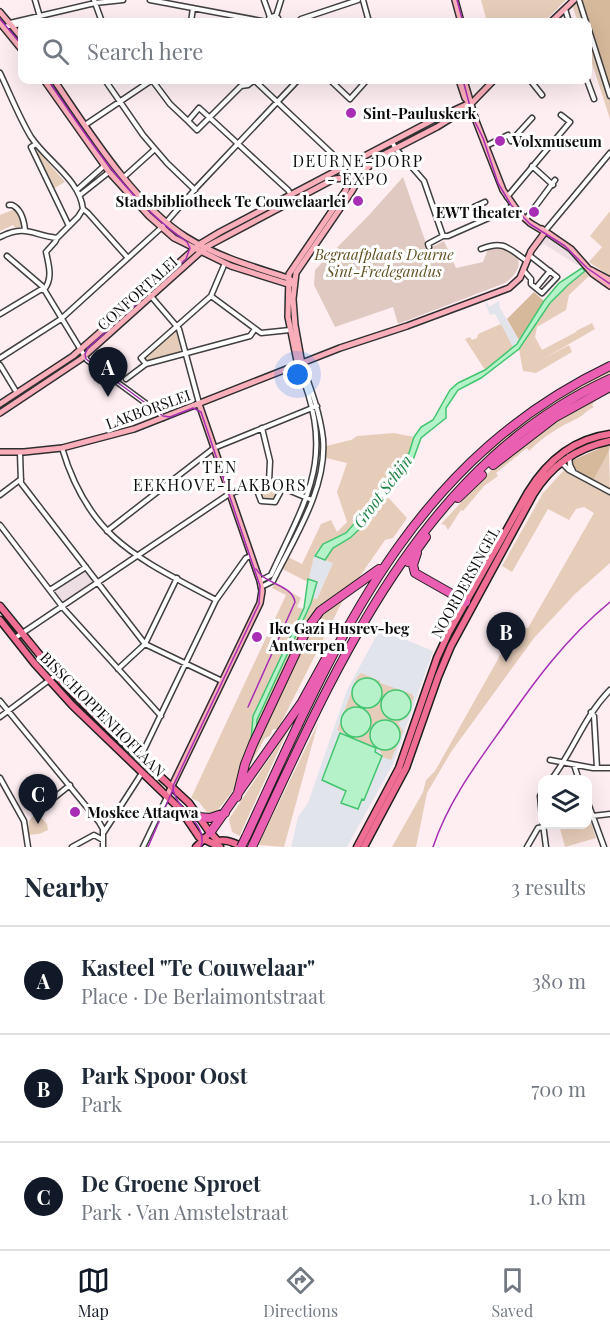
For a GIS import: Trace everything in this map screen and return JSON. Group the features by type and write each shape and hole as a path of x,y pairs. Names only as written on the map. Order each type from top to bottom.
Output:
{"highway":[{"path":"242,847 342,639 405,536 455,476 489,444 565,389 610,366"},
{"path":"253,844 312,717 345,653 412,546 464,485 497,454 555,410 610,379"},
{"path":"388,582 398,575 426,536 458,498 498,460 554,418 610,387"},
{"path":"426,536 415,558 413,565 415,573 469,604"},
{"path":"237,797 245,764 253,744 307,629 320,611 386,564"},
{"path":"207,836 226,813 302,702 334,645 342,639"},
{"path":"198,817 210,818 226,813"}],"main road":[{"name":"NOORDERSINGEL","path":"364,847 406,768 443,665 469,604 542,470 556,457 575,445 591,438 610,434"},
{"name":"NOORDERSINGEL","path":"357,847 399,768 439,654 537,489 547,474 568,456 610,441"},
{"name":"BISSCHOPPENHOFLAAN","path":"0,606 56,675 189,803 207,836 199,837 191,829 180,809 72,705 0,620"},
{"path":"196,847 207,836 215,845 231,842 242,847"}],"street":[{"path":"35,0 40,17"},
{"path":"37,18 94,1 123,0"},
{"path":"150,0 256,18"},
{"path":"264,0 268,18"},
{"path":"270,18 281,0"},
{"path":"304,18 360,0 367,18"},
{"path":"456,0 462,18"},
{"path":"555,18 573,0"},
{"path":"579,0 585,18"},
{"path":"94,1 100,18"},
{"path":"191,18 193,8"},
{"path":"565,8 568,18"},
{"path":"0,12 18,33"},
{"path":"1,25 18,24"},
{"path":"1,25 18,45"},
{"path":"592,40 610,96"},
{"path":"0,73 26,129 36,144 77,190 83,209 46,252 50,268 48,284 43,290 0,314"},
{"path":"47,84 104,166 140,207 174,238 225,263 291,282"},
{"path":"57,84 124,177 166,222 184,235 225,257 291,282"},
{"path":"108,84 154,149 195,190"},
{"path":"85,125 146,84"},
{"path":"155,84 170,104 197,130 241,86 250,84"},
{"path":"258,84 345,166"},
{"path":"0,358 61,319 162,227 294,84"},
{"path":"334,84 350,99 363,84"},
{"path":"460,84 465,98 470,103"},
{"path":"465,84 497,178 513,206 526,219 571,249 593,274 610,286"},
{"path":"297,352 291,282 362,173 379,157 470,103 491,84"},
{"path":"533,84 542,95"},
{"path":"588,84 594,99"},
{"path":"188,121 199,108 293,198"},
{"path":"507,197 570,122 561,115"},
{"path":"293,198 345,166 445,118"},
{"path":"486,146 508,135 512,141 532,118"},
{"path":"392,142 424,181 443,236"},
{"path":"36,144 31,147 69,226"},
{"path":"124,177 154,149"},
{"path":"481,249 492,245 503,245 528,258 550,271 557,277 542,293 531,284 531,279 524,271 528,258 545,232 610,153"},
{"path":"262,583 279,563 312,500 321,471 317,406 300,364 290,330 291,270 346,190 355,162"},
{"path":"77,190 104,166"},
{"path":"526,219 554,182 532,166"},
{"path":"80,195 109,172"},
{"path":"293,198 334,179 362,173"},
{"name":"CONFORTALEI","path":"0,413 84,357 197,250 293,198"},
{"path":"474,207 485,202"},
{"path":"9,205 18,209 25,230"},
{"path":"429,247 428,244 443,236 448,236 513,206"},
{"path":"83,209 128,258"},
{"path":"0,237 16,230 25,230 57,238"},
{"path":"7,256 42,286 84,357 163,418"},
{"path":"146,364 141,357 211,296 225,263"},
{"path":"588,268 610,280"},
{"name":"LAKBORSLEI","path":"0,452 20,454 62,449 118,434 312,359 508,288 518,281 524,271"},
{"path":"536,288 550,271"},
{"path":"149,294 178,326 199,404 262,583 260,603 173,787"},
{"name":"CONFORTALEI","path":"0,404 80,351 149,294"},
{"path":"211,296 261,333 290,330"},
{"path":"126,379 146,364 250,336 255,329"},
{"path":"0,365 17,393"},
{"path":"270,583 306,498 320,443 305,378"},
{"path":"107,531 214,448 317,406"},
{"path":"262,428 269,454 269,482"},
{"path":"62,449 80,493 107,531 136,556 216,600"},
{"path":"20,454 21,483 145,644 223,681"},
{"path":"568,456 570,465 576,474"},
{"path":"561,462 563,466 576,474 610,492"},
{"path":"0,495 21,479"},
{"path":"14,639 230,494 269,482 312,500"},
{"path":"255,485 261,501 275,502 283,487"},
{"path":"0,525 62,606 161,716"},
{"path":"140,758 216,600 246,558 251,556"},
{"path":"50,590 86,567"},
{"path":"118,669 145,644 177,579"},
{"path":"262,583 270,583"},
{"path":"262,583 270,583"},
{"path":"0,717 56,675"},
{"path":"555,775 564,763 591,712 610,692"},
{"path":"0,702 99,822 103,847"},
{"path":"591,712 594,716 597,768"},
{"path":"550,760 573,765 610,768"},
{"path":"573,765 577,775"},
{"path":"103,838 142,772"},
{"path":"0,778 24,821 28,847"},
{"path":"39,810 70,785"},
{"name":"BISSCHOPPENHOFLAAN","path":"167,796 173,787"},
{"path":"143,847 167,796"},
{"path":"604,847 592,816 610,814"},
{"path":"527,847 538,828"},
{"path":"543,829 546,847"},
{"path":"72,847 94,836 103,838"}],"shaded area":[{"path":"481,0 566,0 548,18 486,18"},
{"path":"570,0 610,0 610,119 592,63 592,18 577,18"},
{"path":"580,0 610,0 610,88 592,35 592,18 586,18"},
{"path":"38,151 65,182 53,189 36,153"},
{"path":"15,209 22,223 21,227 15,228 13,225 0,231 0,215"},
{"path":"610,211 610,276 589,262 602,247 590,236"},
{"path":"545,237 570,251 584,266 577,265 544,244 541,246 538,244"},
{"path":"585,271 589,276 569,295 566,310 537,327 535,337 542,350 576,332 577,334 576,331 592,323 595,329 543,359 569,345 572,352 536,373 523,371 519,349 550,304"},
{"path":"534,292 544,301 519,340 507,319"},
{"path":"499,301 500,308 519,340 513,347 495,314 490,315 485,303 487,302 489,307"},
{"path":"501,324 513,347 485,370 465,339 477,338 478,334"},
{"path":"176,331 181,352 147,362 145,358"},
{"path":"610,371 610,374 547,411 489,454 486,452 544,407"},
{"path":"598,397 592,405 594,407 552,432 529,451 527,448 496,473 498,476 484,486 463,511 461,510 448,530 445,525 441,524 493,468 547,426"},
{"path":"143,405 155,414 126,425 123,421 137,414"},
{"path":"394,433 414,437 409,453 389,475 346,533 318,549 308,582 284,570 288,557 302,564 321,524 331,520 337,532 347,522 337,492 347,463 326,458 326,446 351,440 357,436"},
{"path":"610,444 609,451 593,481 574,467 573,460"},
{"path":"609,451 610,490 593,481"},
{"path":"564,470 610,495 610,563 575,594 534,638 451,752 427,793 416,847 392,847 423,792 426,780 435,771 517,626 528,628 594,513 584,507 576,509 569,520 548,509 512,572 502,566 543,493"},
{"path":"269,485 280,488 275,501 262,499 258,487"},
{"path":"386,495 407,518 393,538 385,540 342,602 278,729 273,729 270,736 265,738 249,767 251,768 213,816 209,815 199,802 191,798 286,595 272,588 275,583 301,598 297,607 303,609 253,716 250,746 256,738 258,718 313,598 317,599 333,563 325,560 335,547 365,524"},
{"path":"314,556 333,563 317,599 313,598 317,582 307,578"},
{"path":"84,570 93,581 63,602 54,591"},
{"path":"380,629 433,651 393,764 347,847 291,847 298,817 308,803 347,690"},
{"path":"361,673 380,683 412,694 414,697 407,717 398,723 403,731 391,760 383,757 380,750 337,730 357,677"},
{"path":"58,683 163,783 161,786 56,685"},
{"path":"318,723 284,847 259,845 262,837"},
{"path":"288,730 240,836 232,832 229,819"},
{"path":"34,815 39,815 47,824 48,830 28,835 29,821"},
{"path":"592,825 596,838 565,847 560,829 592,829"}],"green space":[{"name":"Begraafplaats Deurne Sint-Fredegandus","path":"403,177 428,249 444,241 456,268 483,262 488,249 505,248 516,256 519,262 518,268 505,283 398,324 393,307 335,327 314,285 315,270"}],"water":[{"name":"Groot Schijn","path":"582,268 585,271 550,303 519,349 481,378 458,390 446,408 446,418 421,438 413,460 401,473 368,521 350,538 333,548 325,560 315,556 323,544 346,533 362,515 389,475 409,453 414,437 421,427 433,420 450,390 458,383 485,370 517,344 544,301 559,283"},
{"path":"308,579 317,582 311,603 257,720 256,738 251,741 253,716 304,608"},
{"path":"367,678 378,682 382,693 378,704 367,708 356,704 352,693 356,682"},
{"path":"396,690 402,691 410,699 410,711 402,719 396,720 390,719 382,711 381,705 382,699 390,691"},
{"path":"356,707 362,708 370,716 370,728 362,736 356,737 350,736 342,728 341,722 342,716 350,708"},
{"path":"385,720 396,724 400,735 396,746 385,750 374,746 370,735 374,724"},
{"path":"340,733 376,748 375,752 382,756 358,809 341,803 346,791 322,780"}],"tram line":[{"path":"457,0 462,18"},
{"path":"0,19 18,40"},
{"path":"51,84 110,168 127,188 165,225 187,242 190,248 186,259 88,348 85,354 86,359 163,416 170,417 193,408 201,412 260,586 259,604 173,786 178,802 200,830 201,847"},
{"path":"464,84 473,118 483,138 498,183 511,205 530,224 565,246 587,268 610,284"},
{"path":"248,707 295,602 289,592 265,578 256,569"},
{"path":"148,847 174,787"}],"railway":[{"path":"433,847 446,815 463,785 526,694 579,630 610,602"}],"place":[{"name":"Sint-Pauluskerk","path":"351,113"},
{"name":"Volxmuseum","path":"500,141"},
{"name":"Stadsbibliotheek Te Couwelaarlei","path":"358,201"},
{"name":"EWT theater","path":"534,212"},
{"name":"Kasteel \"Te Couwelaar\"","path":"108,397"},
{"name":"Ikc Gazi Husrev-beg Antwerpen","path":"257,637"},
{"name":"Park Spoor Oost","path":"506,662"},
{"name":"Moskee Attaqwa","path":"75,812"},
{"name":"De Groene Sproet","path":"38,824"}],"district":[{"name":"DEURNE-DORP - EXPO","path":"358,169"},
{"name":"TEN EEKHOVE-LAKBORS","path":"220,475"}]}
